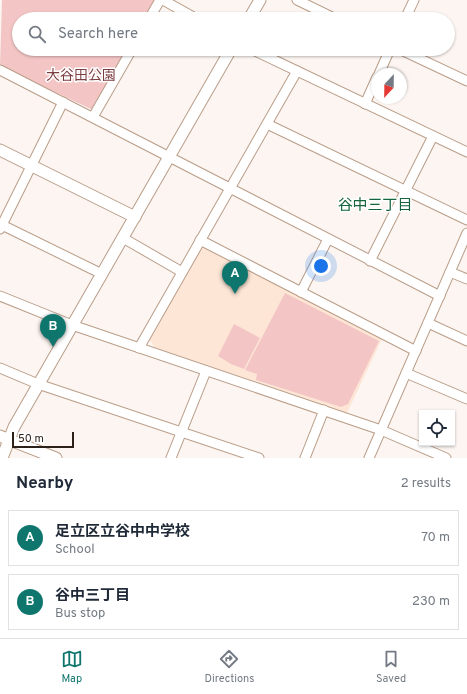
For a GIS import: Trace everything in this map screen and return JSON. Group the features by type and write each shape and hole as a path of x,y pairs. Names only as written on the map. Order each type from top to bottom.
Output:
{"street":[{"path":"153,12 161,0 184,12"},
{"path":"253,12 260,0"},
{"path":"297,0 322,12"},
{"path":"408,12 414,0"},
{"path":"93,117 128,56"},
{"path":"2,458 4,438 38,384 227,56"},
{"path":"266,56 467,152"},
{"path":"382,68 387,56"},
{"path":"414,56 467,81"},
{"path":"0,70 440,296"},
{"path":"139,348 297,71"},
{"path":"365,104 371,90"},
{"path":"63,102 1,226 102,274"},
{"path":"267,124 467,220"},
{"path":"370,261 433,136"},
{"path":"0,150 135,216"},
{"path":"369,458 467,233"},
{"path":"123,238 182,272"},
{"path":"301,292 328,239"},
{"path":"200,240 416,351"},
{"path":"450,272 467,279"},
{"path":"0,296 139,348 381,430 446,458"},
{"path":"428,323 467,341"},
{"path":"0,368 38,384 259,458"},
{"path":"171,458 206,371"},
{"path":"406,373 467,399"},
{"path":"305,458 324,410"},
{"path":"4,438 56,458"}],"shaded area":[{"path":"205,247 382,339 347,413 154,347 150,340 200,248"}],"green space":[{"name":"大谷田公園","path":"2,0 155,0 148,12 12,12 12,56 123,56 93,110 0,66"},
{"path":"285,293 379,341 348,404 341,407 256,380 257,374 245,370"},
{"path":"234,324 260,338 244,369 231,364 218,356"}],"place":[{"name":"足立区立谷中中学校","path":"235,294"},
{"name":"谷中三丁目","path":"53,347"}],"district":[{"name":"谷中三丁目","path":"375,206"}]}
